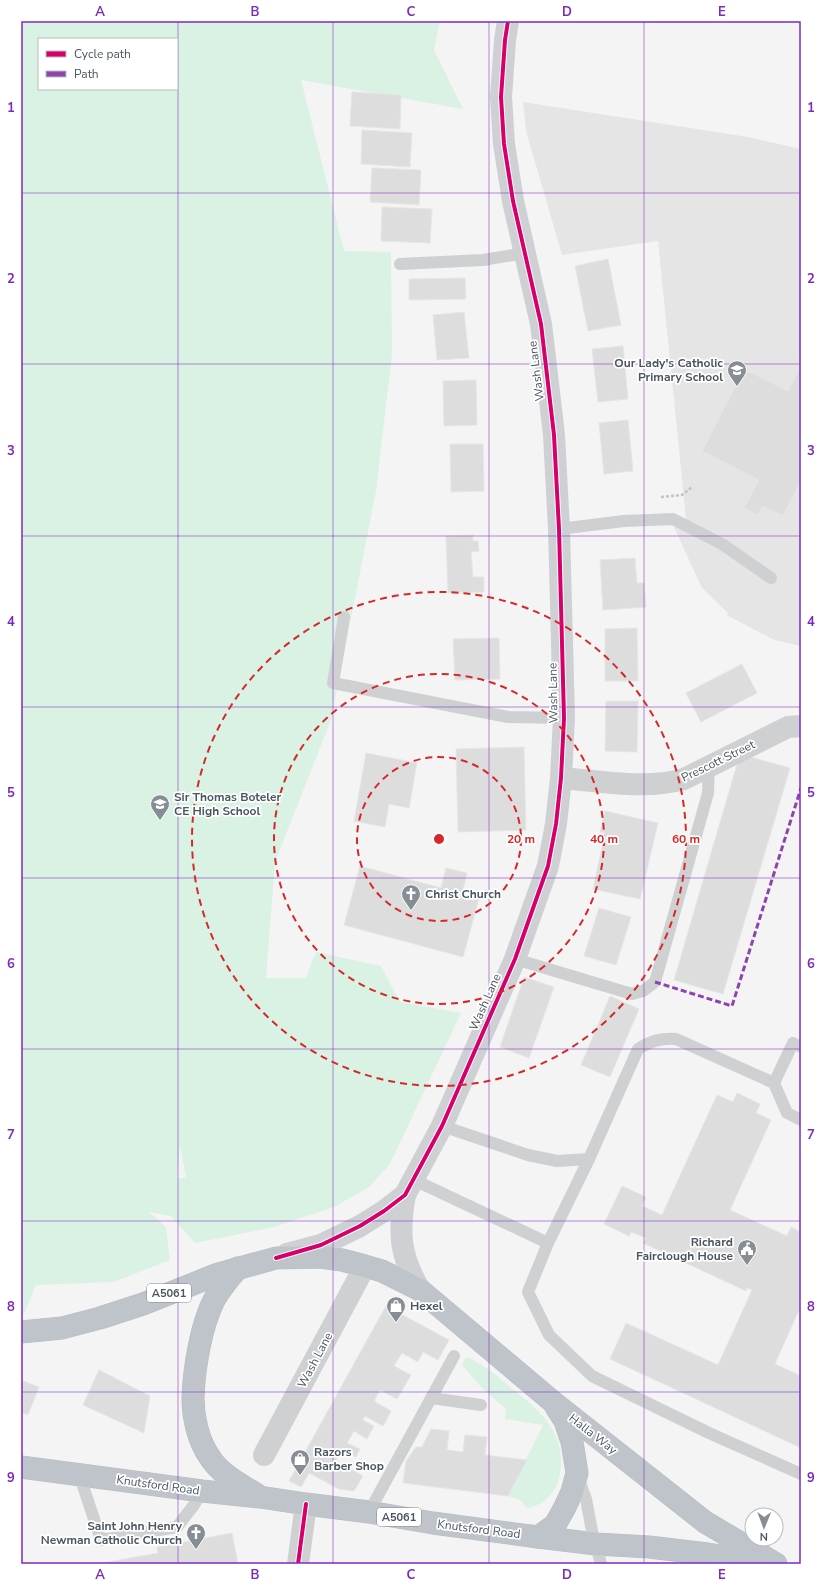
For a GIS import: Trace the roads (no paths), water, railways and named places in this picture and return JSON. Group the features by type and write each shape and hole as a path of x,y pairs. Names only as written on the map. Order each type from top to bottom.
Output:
{"highway":[{"name":"A5061","path":"21,1332 62,1328 100,1318 142,1304 218,1274 276,1258 320,1257 342,1260 365,1266"},
{"name":"Halla Way","path":"365,1266 382,1271 420,1290 553,1402 704,1522 776,1564"},
{"name":"A5061","path":"238,1268 230,1276 214,1300 207,1319 196,1367 193,1398 195,1419 200,1438 209,1456 220,1469 260,1497"},
{"name":"A5061","path":"538,1537 555,1525 572,1492 576,1473 572,1442 565,1421 553,1402"},
{"name":"Knutsford Road","path":"21,1467 202,1491 260,1497 538,1537 599,1554 649,1547 701,1553 770,1564"}],"street":[{"name":"Wash Lane","path":"276,1258 321,1245 360,1226 384,1211 410,1187 442,1126 515,959 548,866 556,824 561,778 564,718 559,529 554,435 541,324 508,173 504,144 501,97 505,40 508,21"},
{"name":"Prescott Street","path":"561,778 630,783 669,783 684,779 788,727 801,726"},
{"name":"Halla Way","path":"410,1187 402,1211 402,1247 407,1265 420,1290"},
{"name":"Wash Lane","path":"264,1454 365,1266"},
{"path":"298,1564 306,1504"}],"lane":[{"path":"400,264 483,260 525,253"},
{"path":"559,529 624,521 673,518 722,544 771,578"},
{"path":"344,617 334,683 508,717 564,718"},
{"path":"515,959 632,994 643,991 655,982 708,793 709,766"},
{"path":"801,1120 787,1113 774,1083 676,1038 661,1038 648,1042 638,1049 589,1159 548,1243 528,1292 549,1335 592,1376 709,1433 801,1474"},
{"path":"774,1083 793,1043 801,1047"},
{"path":"442,1126 528,1155 557,1161 589,1159"},
{"path":"410,1187 548,1243"},
{"path":"369,1512 454,1356"},
{"path":"431,1398 481,1405"},
{"path":"576,1473 586,1499 599,1554"},
{"path":"80,1474 101,1540 177,1527 194,1505 202,1491"}],"place":[{"name":"Our Lady's Catholic Primary School","path":"737,387"},
{"name":"Sir Thomas Boteler CE High School","path":"160,821"},
{"name":"Christ Church","path":"411,911"},
{"name":"Richard Fairclough House","path":"747,1266"},
{"name":"Hexel","path":"396,1323"},
{"name":"Razors Barber Shop","path":"300,1476"},
{"name":"Saint John Henry Newman Catholic Church","path":"196,1550"}]}
